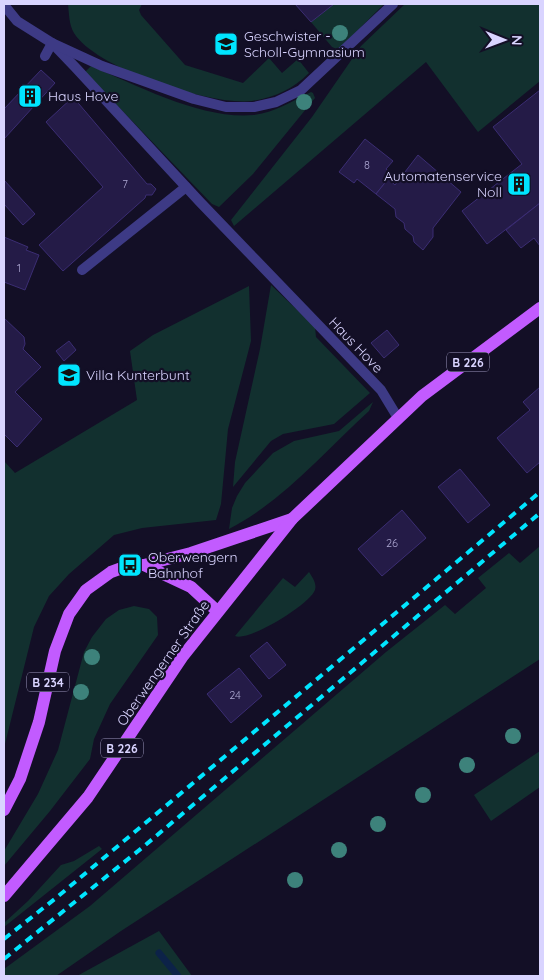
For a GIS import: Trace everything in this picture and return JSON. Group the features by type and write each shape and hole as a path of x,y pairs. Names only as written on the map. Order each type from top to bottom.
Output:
{"main road":[{"name":"B 226","path":"292,519 422,396 540,308"},
{"path":"144,565 225,542 264,526 292,519"},
{"name":"Oberwengerner Straße","path":"4,896 88,797 183,656 292,519"},
{"name":"B 234","path":"4,810 20,779 39,722 55,651 69,614 86,590 111,572 130,564 144,565"},
{"path":"144,565 191,587 217,611"}],"lane":[{"name":"Haus Hove","path":"4,4 17,21 52,43 186,187 381,390 398,418"},
{"path":"45,56 52,43 102,66 194,99 226,107 254,107 276,102 300,90 394,4"},
{"path":"82,270 186,187"}],"green space":[{"path":"68,4 142,4 139,10 141,15 185,65 243,83 269,58 282,73 298,59 309,73 297,84 284,91 252,101 210,98 184,91 129,72 105,60 86,46 72,30"},
{"path":"334,4 384,4 338,50 332,47 311,22"},
{"path":"405,4 540,4 540,81 478,132 426,62 234,226 231,220 312,117 361,46"},
{"path":"91,66 171,100 192,107 234,115 262,114 277,109 311,92 315,98 253,174 219,207 212,204 85,72"},
{"path":"271,285 315,327 316,337 370,393 334,424 283,434 271,441 233,487 235,462 260,349"},
{"path":"249,286 251,341 228,429 221,504 216,520 142,528 114,535 69,574 49,596 34,627 4,748 4,461 15,473 137,400 130,351 153,335"},
{"path":"373,402 369,411 285,490 267,505 229,529 232,508 237,496 245,483 273,453 294,441 339,431"},
{"path":"540,546 540,659 121,931 56,976 4,976 4,969 90,906 386,652 445,605 455,614 486,588 478,578 509,553 520,563"},
{"path":"309,572 315,583 315,590 302,604 265,628 242,636 235,636 283,578 295,587"},
{"path":"134,606 149,609 157,617 158,635 110,704 94,739 90,759 4,866 4,851 38,794 58,750 84,652 92,637 106,619 119,610"},
{"path":"540,751 540,787 491,821 474,795"},
{"path":"99,846 102,849 4,927 4,923 28,901 61,865 74,861"},
{"path":"159,931 192,976 77,976"}],"building":[{"path":"295,4 334,4 311,22"},
{"name":"Haus Hove","path":"41,70 55,83 4,139 4,109"},
{"name":"Automatenservice Noll","path":"540,90 540,203 487,244 462,211 522,164 493,127"},
{"path":"73,97 147,184 151,184 156,189 152,195 146,195 145,198 63,271 39,245 103,187 46,122"},
{"path":"365,139 393,161 386,169 392,174 376,194 357,179 354,183 339,172"},
{"path":"418,155 461,192 433,228 433,237 423,250 414,242 413,236 405,229 404,223 396,217 395,209 376,194 388,179 395,185"},
{"path":"4,180 35,214 23,225 4,204"},
{"path":"540,203 540,246 534,238 521,248 506,230"},
{"path":"4,237 28,247 26,250 39,255 25,290 4,282"},
{"path":"4,318 24,337 25,344 23,349 41,367 15,392 42,419 17,447 4,434"},
{"path":"387,330 399,345 384,358 371,343"},
{"path":"69,341 76,350 64,361 56,351"},
{"path":"540,387 540,462 527,473 497,438 530,410 523,402"},
{"path":"460,469 490,505 468,523 438,487"},
{"path":"402,510 426,538 382,576 358,549"},
{"path":"267,642 286,665 269,679 250,656"},
{"path":"239,668 262,696 231,723 207,694"}],"waterway":[{"path":"159,953 178,976"}],"railway":[{"path":"4,939 56,898 540,492"},
{"path":"4,959 143,847 540,513"}],"place":[{"name":"Geschwister - Scholl-Gymnasium","path":"226,44"},
{"name":"Haus Hove","path":"30,96"},
{"name":"Automatenservice Noll","path":"519,184"},
{"name":"Villa Kunterbunt","path":"69,375"},
{"name":"Oberwengern Bahnhof","path":"130,565"}]}
